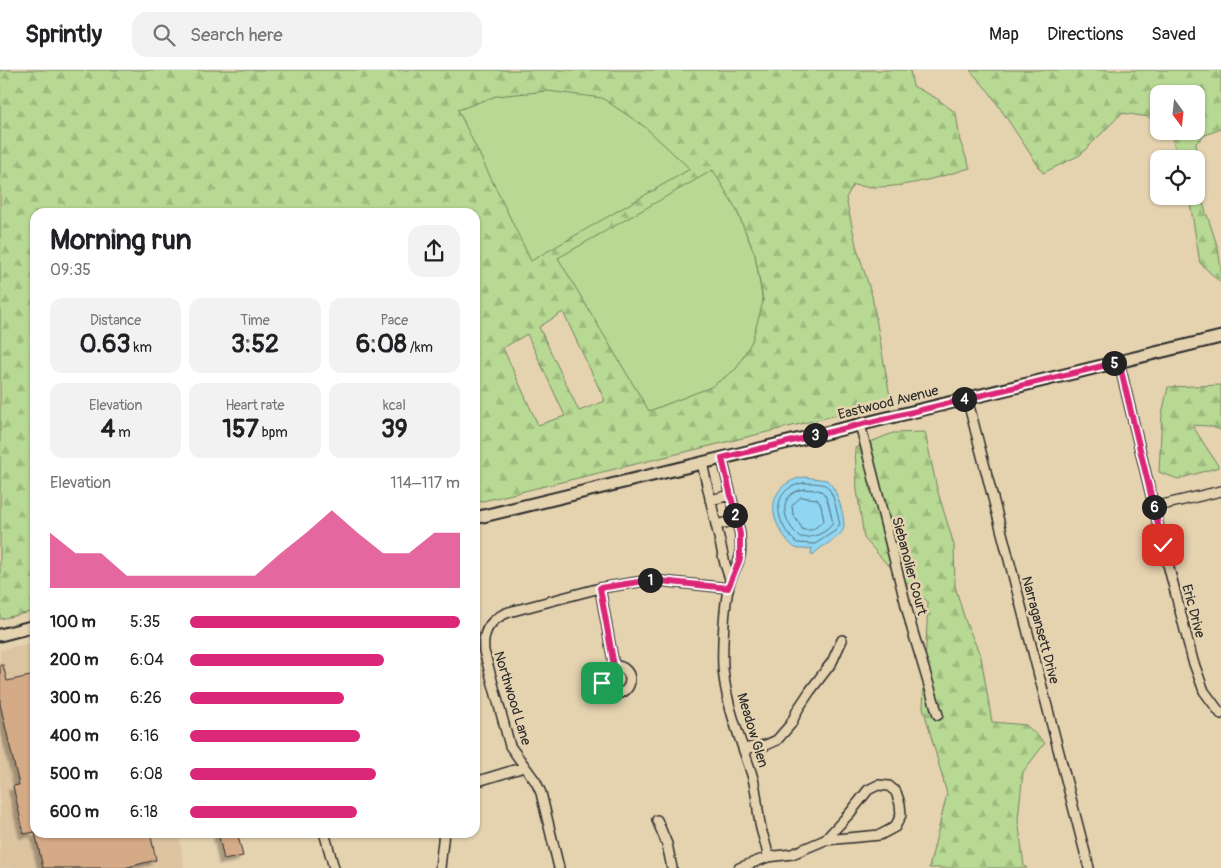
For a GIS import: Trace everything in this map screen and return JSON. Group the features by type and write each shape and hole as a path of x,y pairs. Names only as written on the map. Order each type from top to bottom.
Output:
{"street":[{"name":"Eastwood Avenue","path":"480,517 1221,337"},
{"name":"Eric Drive","path":"1119,362 1197,677 1208,699 1221,714"},
{"name":"Narragansett Drive","path":"967,398 1089,868"},
{"name":"Siebanolier Court","path":"860,424 912,629 938,715"},
{"name":"Meadow Glen","path":"722,458 740,534 740,559 729,583 725,614 723,668 734,725 753,777 760,824 767,846 768,857"},
{"name":"Meadow Glen","path":"702,462 729,583"},
{"path":"1154,507 1221,491"},
{"path":"710,500 731,496"},
{"path":"716,525 737,520"},
{"name":"Northwood Lane","path":"559,868 541,793 536,782 510,746 484,651 483,639 489,625 501,615 600,588 651,580 729,583"},
{"path":"600,588 614,666"},
{"path":"0,635 30,627"},
{"path":"743,750 766,745 777,740 791,724 798,709 832,662 842,640"},
{"path":"480,780 524,767"},
{"path":"739,868 768,857 792,854 825,840 880,835 895,827 901,815 896,792 889,786 878,785 868,790 825,840"},
{"path":"657,820 667,844 672,868"},
{"path":"326,838 334,868"},
{"path":"440,868 443,838"}],"shaded area":[{"path":"30,643 30,838 180,838 184,868 0,868 0,650"}],"green space":[{"path":"0,70 910,70 913,86 936,98 956,113 960,141 970,168 897,186 868,187 853,185 846,198 856,245 872,296 891,402 480,502 480,208 30,208 30,612 0,619","holes":["736,209 755,255 763,301","563,312 605,401 579,411 539,327","527,334 565,416 538,425 503,348"]},
{"path":"970,70 1221,70 1221,129 1205,135 1205,85 1150,85 1150,118 1122,113 1080,155 1043,173 990,93"},
{"path":"548,91 602,98 645,127 690,169 531,261 458,110 496,96"},
{"path":"1172,140 1199,140 1196,143 1197,150 1176,150"},
{"path":"713,170 736,209 755,255 763,302 752,341 736,369 711,387 649,411 558,258"},
{"path":"1190,205 1204,205 1218,248 1221,283 1200,263"},
{"path":"1221,385 1221,430 1209,426 1192,425 1219,467 1178,479 1159,472 1162,414 1168,387"},
{"path":"925,432 937,489 954,545 955,586 965,620 981,657 992,722 1026,725 1045,743 1023,772 1018,819 1024,866 1027,868 929,868 947,794 923,707 928,602 884,561 864,538 857,490 855,448 893,433"}],"water":[{"path":"804,477 827,480 836,492 844,522 843,530 840,534 813,555 811,554 812,548 798,549 790,544 779,528 775,518 775,500 778,492 793,480"}],"building":[{"path":"0,665 3,665 7,681 30,676 30,833 24,834 13,786 19,785 0,704"},
{"path":"36,838 151,838 156,860 124,868 43,868"},
{"path":"219,838 238,838 243,856 224,860"}],"route":[{"path":"602,683 603,674 608,667 614,666 600,588 651,580 728,588 730,579 740,559 740,534 722,458 854,425 1119,362 1163,545"}]}
